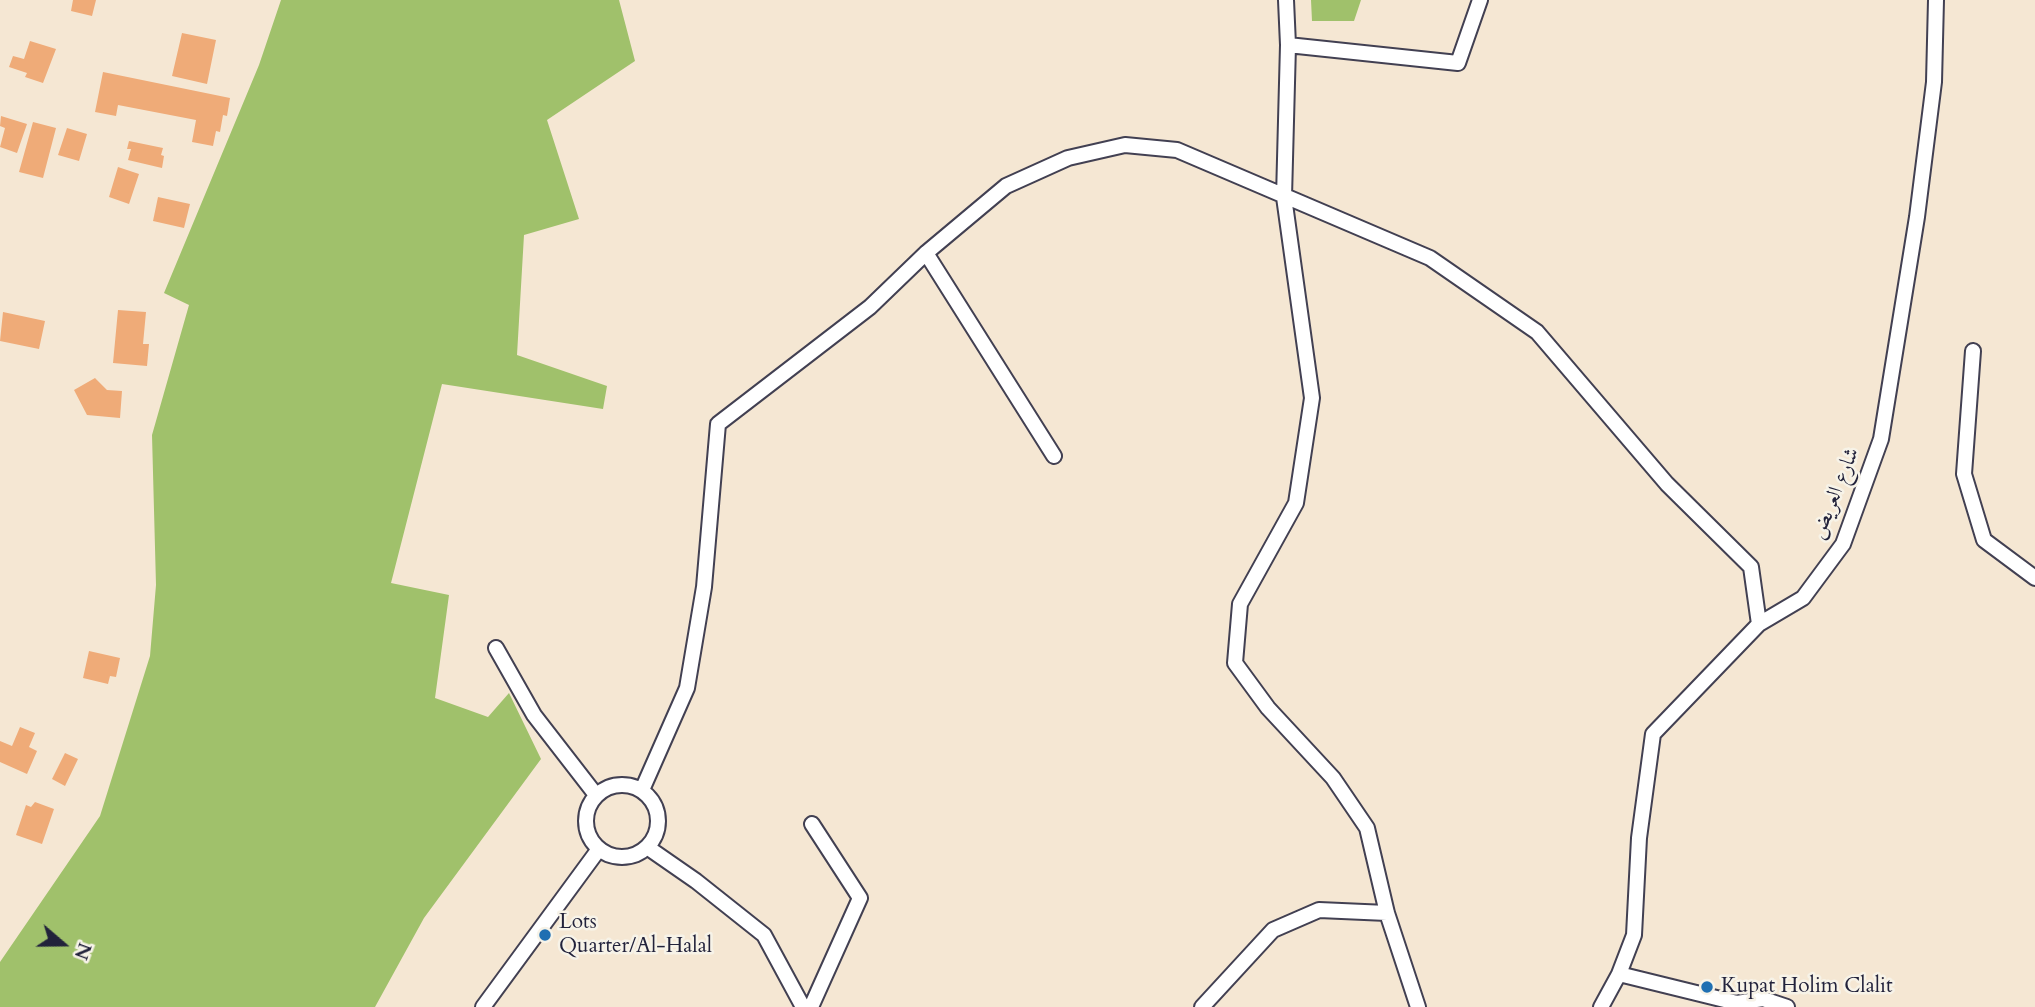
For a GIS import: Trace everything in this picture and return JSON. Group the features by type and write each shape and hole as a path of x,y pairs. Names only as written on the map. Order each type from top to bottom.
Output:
{"street":[{"path":"1286,0 1288,45 1284,197 1312,398 1296,503 1240,604 1235,663 1268,708 1333,778 1367,828 1387,913 1418,1007"},
{"path":"1288,45 1458,63 1480,0"},
{"name":"شارع العريض","path":"1601,1007 1619,974 1634,935 1639,838 1653,734 1759,624 1803,598 1843,544 1881,439 1917,217 1931,109 1936,0"},
{"path":"642,790 687,688 704,587 718,424 870,307 926,253 1006,186 1068,158 1125,145 1177,150 1430,258 1537,332 1667,484 1751,567 1759,624"},
{"path":"926,253 1054,456"},
{"path":"1973,351 1964,474 1984,540 2035,578"},
{"path":"496,648 534,715 596,795"},
{"path":"618,784 631,785 642,790 650,797 659,817 658,828 647,847 629,857 608,855 591,840 586,829 589,805 596,795 618,784"},
{"path":"811,1007 860,898 812,824"},
{"path":"647,847 696,881 764,935 803,1007"},
{"path":"484,1007 599,849"},
{"path":"1202,1007 1273,930 1319,910 1387,913"},
{"path":"1619,974 1737,1005 1763,999 1787,1007"}],"green space":[{"path":"281,0 619,0 635,61 547,120 579,219 524,235 517,355 607,386 603,409 442,384 391,583 449,595 435,698 488,717 509,693 541,759 424,918 375,1007 0,1007 0,962 100,816 150,656 156,585 152,435 189,305 164,293 259,65"},
{"path":"1311,0 1361,0 1354,21 1312,21"}],"building":[{"path":"73,0 96,0 92,16 71,11"},
{"path":"182,33 216,40 207,84 172,76"},
{"path":"30,41 56,49 43,83 25,77 27,73 9,67 13,56 24,59"},
{"path":"103,72 230,98 227,116 223,115 220,132 216,131 213,146 192,142 196,120 118,105 116,116 95,112"},
{"path":"1,116 27,124 17,153 0,147 5,128 0,126"},
{"path":"33,122 56,128 43,178 19,172"},
{"path":"67,128 87,134 79,161 58,155"},
{"path":"129,141 163,148 162,168 128,160 131,149 127,149"},
{"path":"118,167 139,174 129,204 109,197"},
{"path":"158,197 190,204 184,228 153,221"},
{"path":"118,310 146,312 143,344 149,344 147,366 113,363"},
{"path":"3,312 45,321 39,349 0,341"},
{"path":"95,378 107,390 122,391 120,418 87,415 74,390"},
{"path":"89,651 120,658 116,677 110,676 108,684 83,678"},
{"path":"20,727 35,733 29,747 37,751 27,774 0,762 0,741 12,746"},
{"path":"65,753 78,759 65,786 52,779"},
{"path":"35,802 54,809 42,844 16,835 26,805 31,807"}],"place":[{"name":"Lots Quarter/Al-Halal","path":"545,935"},
{"name":"Kupat Holim Clalit","path":"1707,987"}]}
